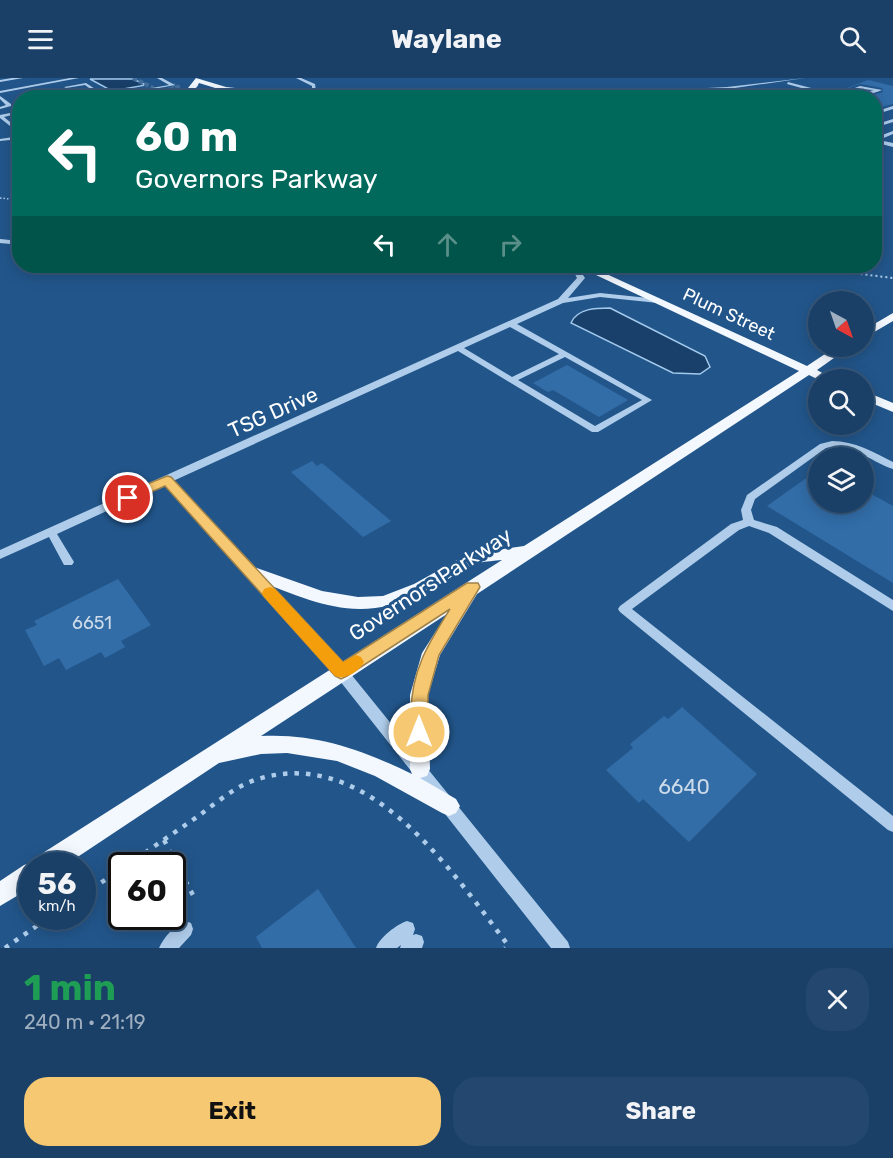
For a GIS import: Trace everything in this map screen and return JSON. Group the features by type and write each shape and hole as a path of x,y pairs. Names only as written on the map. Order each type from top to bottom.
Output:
{"main road":[{"path":"193,79 225,89 238,90"},
{"path":"193,79 217,90"},
{"name":"Plum Street","path":"597,273 808,370"},
{"path":"874,328 893,316"},
{"name":"Governors Parkway","path":"811,369 829,357"},
{"name":"Governors Parkway","path":"64,852 808,371"},
{"path":"874,399 893,408"},
{"path":"251,572 321,597 358,604 384,602 420,588 474,558 528,551"},
{"path":"420,769 419,695 431,653 472,587"},
{"path":"207,759 260,745 302,744 346,753 395,775 449,806"},
{"path":"0,894 18,882"}],"street":[{"path":"0,81 21,78"},
{"path":"0,92 77,78"},
{"path":"146,90 173,85 159,78"},
{"path":"298,78 315,85 314,90"},
{"path":"687,90 720,89 803,78"},
{"path":"782,81 816,90"},
{"path":"61,88 86,84 95,90"},
{"path":"851,90 862,86 880,90"},
{"path":"0,97 9,105 0,108"},
{"path":"0,116 12,127"},
{"name":"TSG Drive","path":"561,301 580,278 578,273"},
{"name":"TSG Drive","path":"0,555 561,301 600,295 658,301"},
{"path":"459,348 594,430 648,400 511,324"},
{"path":"512,380 565,354"},
{"path":"749,522 746,510 751,497 823,446 831,443 850,445 893,466"},
{"path":"167,480 341,672 562,948"},
{"path":"893,606 773,530 749,522 735,527 624,609 893,825"},
{"path":"51,532 68,562"},
{"path":"167,948 184,930"},
{"path":"384,948 410,940"}],"path":[{"path":"853,273 893,278"},
{"path":"146,852 224,797 255,780 294,772 327,775 342,780 373,798 418,834 508,945 505,948"},
{"path":"164,840 195,898"},
{"path":"5,948 31,930"}],"water":[{"path":"90,79 133,79 146,85 118,90 110,90"},
{"path":"610,308 705,356 710,367 700,374 673,373 571,323 578,314 583,312"}],"building":[{"path":"868,80 893,86 893,104 882,107 882,88 860,84 841,90"},
{"path":"567,365 628,400 599,417 553,390 548,392 533,383"},
{"path":"312,461 317,466 322,463 391,521 363,537 291,472"},
{"path":"808,477 808,513 874,513 874,496 893,506 893,583 767,506"},
{"path":"118,579 151,625 121,641 125,647 105,658 101,652 66,670 59,658 44,666 25,630 37,625 34,621"},
{"path":"682,707 757,774 689,842 643,799 639,803 606,770 633,748 630,744 664,716 668,719"},
{"path":"318,889 356,948 262,948 256,937"}],"tunnel":[{"path":"133,78 153,88"},
{"path":"143,90 168,90 178,87 173,85"}],"slow traffic":[{"path":"270,593 341,672 356,662"}],"route":[{"path":"128,498 167,480 341,672 472,587 431,653 419,695 419,732"}]}
